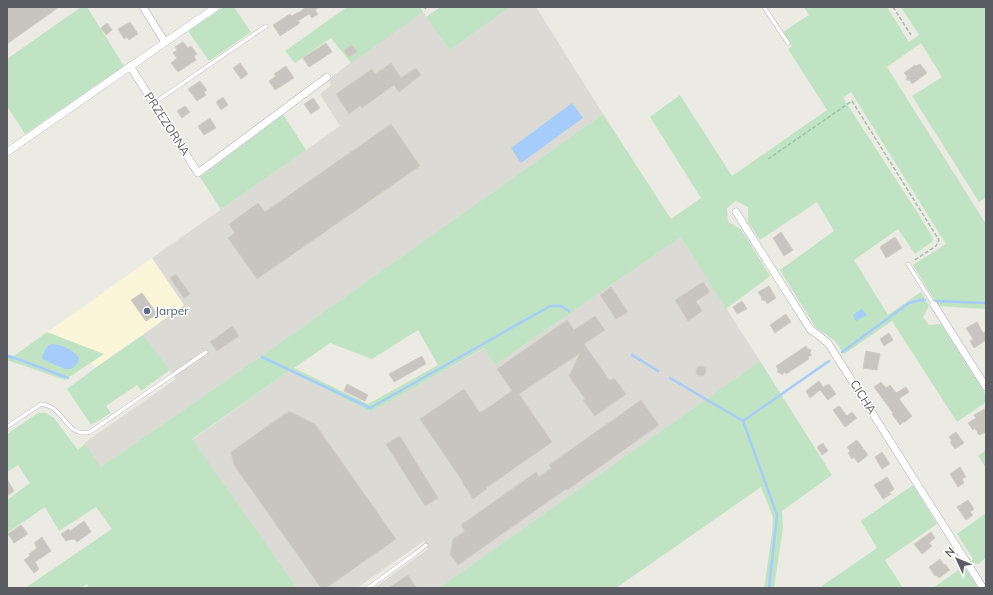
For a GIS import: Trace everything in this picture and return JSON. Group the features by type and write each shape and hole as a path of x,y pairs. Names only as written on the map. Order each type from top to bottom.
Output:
{"street":[{"path":"143,7 165,42"},
{"path":"7,152 216,7"},
{"name":"PRZEZORNA","path":"130,66 198,173 327,77"},
{"name":"CICHA","path":"736,212 810,329 828,343 983,588"},
{"path":"934,305 986,387"}],"lane":[{"path":"764,7 788,43"},
{"path":"154,103 266,26"},
{"path":"908,264 934,305"},
{"path":"7,427 41,404 55,409 77,432 90,432 206,352"},
{"path":"368,588 426,545"}],"path":[{"path":"893,7 911,35"},
{"path":"768,159 852,101 938,240 936,246 908,264"}],"shaded area":[{"path":"510,7 536,7 603,114 263,355 101,467 84,443 176,379 143,335 184,305 152,258 340,126 320,94 331,85 329,79 366,51 423,12 450,50"},
{"path":"681,237 760,361 439,588 374,588 428,549 424,541 357,588 297,588 192,440 289,371 371,412 485,348 495,365"},
{"path":"152,258 184,305 95,368 91,363 71,376 14,356"}],"green space":[{"path":"81,7 87,7 124,66 25,134 7,106 7,59"},
{"path":"224,7 234,7 251,32 209,61 188,31"},
{"path":"347,7 420,7 423,12 351,63 331,38 295,63 285,51"},
{"path":"439,7 510,7 450,50 426,17"},
{"path":"804,7 887,7 909,42 919,35 901,7 986,7 986,197 979,202 912,96 942,77 921,43 887,67 986,224 986,309 938,306 913,265 946,244 851,92 843,98 933,238 932,242 915,254 898,229 854,260 888,315 921,292 929,306 923,317 929,325 941,324 986,395 986,402 957,422 892,321 844,354 835,341 816,328 780,270 834,231 817,202 760,240 748,222 748,207 736,201 727,208 728,222 741,229 770,276 726,309 681,237 495,365 484,348 371,412 289,371 192,439 297,588 89,588 87,584 81,588 25,588 112,529 96,507 59,531 45,507 7,533 7,500 30,483 18,465 7,472 7,434 38,413 46,413 54,418 78,450 85,444 101,467 263,355 603,114 671,219 701,198 650,117 680,95 732,176 827,110 788,49 792,46 783,32 809,15","holes":["418,330 438,365 368,404 294,368 330,343 372,359"]},
{"path":"283,114 306,150 220,210 200,177"},
{"path":"47,332 104,354 65,380 7,360 7,354 14,356"},
{"path":"143,335 170,370 141,391 137,385 106,406 111,413 91,425 67,389"},
{"path":"760,361 832,475 782,511 783,528 774,588 764,588 773,517 761,487 616,588 439,588"},
{"path":"986,450 986,468 978,456"},
{"path":"913,485 937,524 885,560 903,588 819,588 877,548 861,521"},
{"path":"986,513 986,558 974,567 971,562 973,559 957,534"},
{"path":"964,566 978,588 933,588"}],"water":[{"path":"572,103 583,118 521,163 511,148"},
{"path":"862,309 867,315 856,321 853,316 854,314"},
{"path":"51,344 59,345 71,350 79,358 78,363 71,369 65,369 42,359 45,350"}],"building":[{"path":"7,7 59,7 7,44"},
{"path":"304,7 320,7 315,10 318,14 312,18 309,14 298,21 300,23 280,36 273,25 290,14 292,16 298,13 305,8"},
{"path":"130,22 138,34 129,40 127,37 124,39 118,29"},
{"path":"107,23 112,30 106,35 101,28"},
{"path":"183,42 188,48 191,46 197,54 194,56 196,60 178,72 171,63 177,58 173,53 177,50 175,47"},
{"path":"326,43 332,52 309,67 303,58"},
{"path":"352,45 357,52 349,57 344,50"},
{"path":"240,63 248,74 241,79 233,68"},
{"path":"391,63 401,78 416,68 421,75 399,92 394,85 362,108 360,106 349,114 336,94 372,69 375,74"},
{"path":"920,64 927,73 912,84 910,80 906,80 907,76 904,73 915,65"},
{"path":"286,66 294,78 275,90 269,81 276,76 274,74"},
{"path":"200,81 207,90 204,92 206,95 197,101 188,89"},
{"path":"223,97 228,105 221,110 216,102"},
{"path":"313,98 320,108 311,114 304,104"},
{"path":"185,106 190,112 182,118 177,111"},
{"path":"210,118 216,128 204,135 198,126"},
{"path":"391,124 420,166 257,279 228,238 235,233 229,224 258,203 265,212"},
{"path":"781,232 793,250 784,256 773,238"},
{"path":"895,237 902,248 886,258 880,247"},
{"path":"176,274 190,294 184,298 170,278"},
{"path":"703,282 710,292 696,301 702,311 688,321 675,300"},
{"path":"769,286 776,298 767,304 766,301 761,300 762,298 758,292"},
{"path":"611,287 628,312 616,319 600,295"},
{"path":"142,293 157,314 146,321 131,300"},
{"path":"742,301 747,309 737,314 733,307"},
{"path":"786,314 791,322 775,333 770,325"},
{"path":"595,316 605,330 584,344 610,381 614,378 626,394 595,416 583,400 585,399 569,376 580,353 519,394 552,442 486,488 487,489 473,499 420,419 464,389 480,413 512,391 497,369 567,320 574,330"},
{"path":"977,322 983,333 986,331 986,340 974,348 970,341 973,339 966,328"},
{"path":"232,326 239,336 217,351 210,342"},
{"path":"889,333 893,340 884,346 880,339"},
{"path":"806,346 811,350 810,353 812,355 808,357 809,359 786,374 785,372 782,375 777,372 778,369 776,366"},
{"path":"866,351 880,354 877,370 863,368"},
{"path":"422,356 426,364 394,382 389,374"},
{"path":"699,366 703,366 705,367 705,375 699,376 696,373 696,369"},
{"path":"819,381 823,387 829,384 836,394 828,400 820,390 810,398 806,391"},
{"path":"881,382 886,388 890,385 896,393 906,387 909,392 899,399 912,416 900,425 874,387"},
{"path":"347,384 368,395 365,401 344,391"},
{"path":"641,400 659,425 458,565 450,554 453,539 465,531 461,525 536,472 539,477 551,468 549,465"},
{"path":"839,406 847,416 852,412 857,418 845,427 833,410"},
{"path":"986,408 986,431 979,435 975,428 973,430 968,423 976,418 974,415"},
{"path":"289,411 315,424 396,539 326,588 321,588 234,465 231,452"},
{"path":"956,432 964,443 955,449 950,442 952,441 949,437"},
{"path":"400,436 438,498 425,506 386,444"},
{"path":"857,440 868,455 858,463 854,457 852,459 848,453 850,451 847,447"},
{"path":"823,443 828,451 822,455 817,447"},
{"path":"882,452 890,464 882,469 875,457"},
{"path":"960,467 966,477 962,479 964,483 958,487 950,474"},
{"path":"887,477 894,489 889,493 891,494 883,499 874,485"},
{"path":"7,479 14,491 7,496"},
{"path":"968,500 974,509 970,512 973,515 966,520 957,507"},
{"path":"84,521 91,532 77,542 75,539 66,541 61,534 69,529 70,531"},
{"path":"21,525 28,534 14,543 8,534"},
{"path":"931,532 935,538 929,543 932,546 922,554 914,544"},
{"path":"42,537 51,551 35,562 39,569 34,573 24,560 37,548 34,543"},
{"path":"940,559 950,570 939,578 936,575 935,576 929,567"},
{"path":"408,575 417,588 389,588"}],"waterway":[{"path":"842,352 909,303 925,300"},
{"path":"935,301 986,303"},
{"path":"262,357 370,408 550,306 561,306 569,311"},
{"path":"632,355 658,371"},
{"path":"7,356 68,378"},
{"path":"743,421 829,361"},
{"path":"670,378 743,421 777,515 769,588"}],"place":[{"name":"Jarper","path":"147,311"}]}
